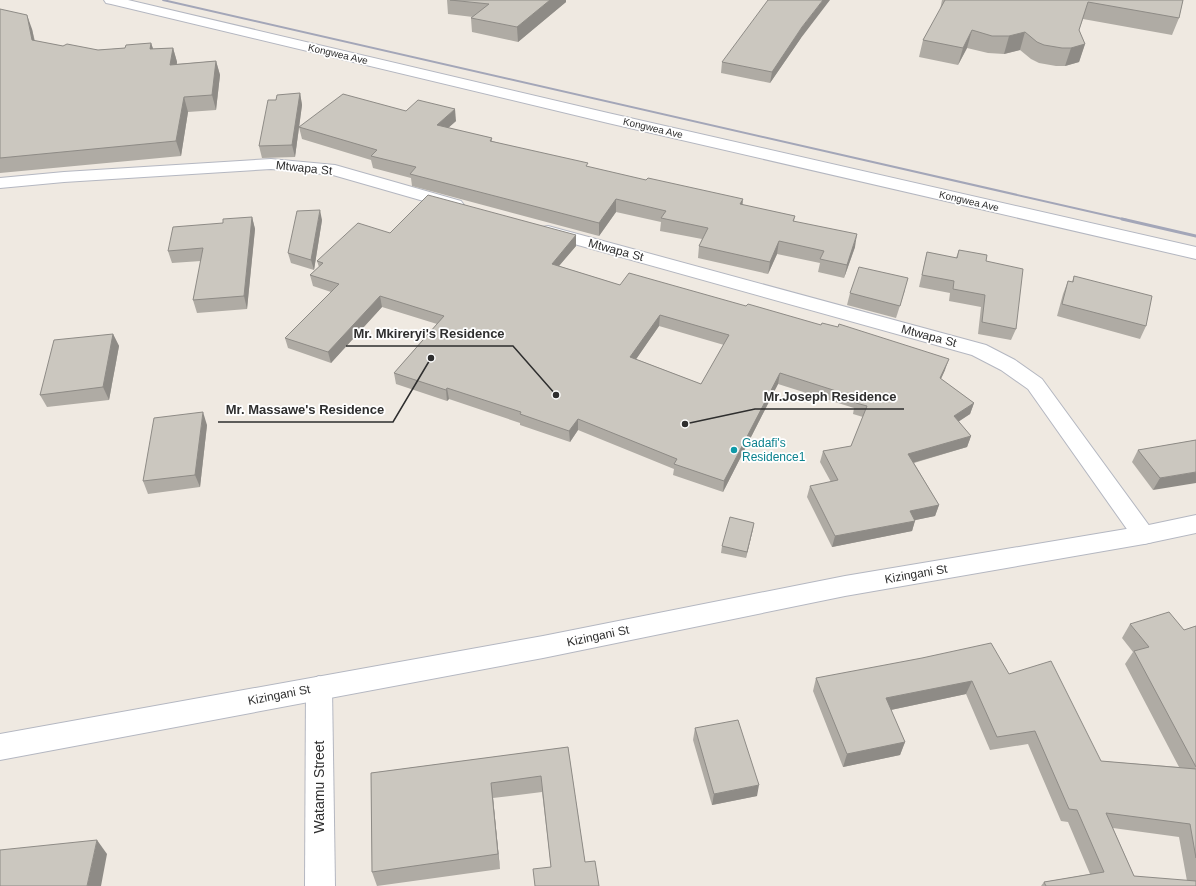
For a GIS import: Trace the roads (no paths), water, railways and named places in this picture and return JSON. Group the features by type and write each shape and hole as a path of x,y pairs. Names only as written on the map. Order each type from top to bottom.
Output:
{"street":[{"name":"Kongwea Ave","path":"111,0 608,118 1196,253"},
{"name":"Mtwapa St","path":"0,183 64,177 271,164 305,166 335,170 368,181 475,211"},
{"name":"Mtwapa St","path":"528,226 979,350 1008,365 1035,384 1144,535"},
{"name":"Kizingani St","path":"0,747 543,648 845,586 1144,535 1196,524"},
{"name":"Watamu Street","path":"319,688 320,886"}],"railway":[{"path":"163,0 1127,220"},
{"path":"1122,219 1196,236"}],"place":[{"name":"Mr. Massawe's Residence","path":"431,358"},
{"name":"Mr. Mkireryi's Residence","path":"556,395"},
{"name":"Mr.Joseph Residence","path":"685,424"},
{"name":"Gadafi's Residence1","path":"734,450"}]}
